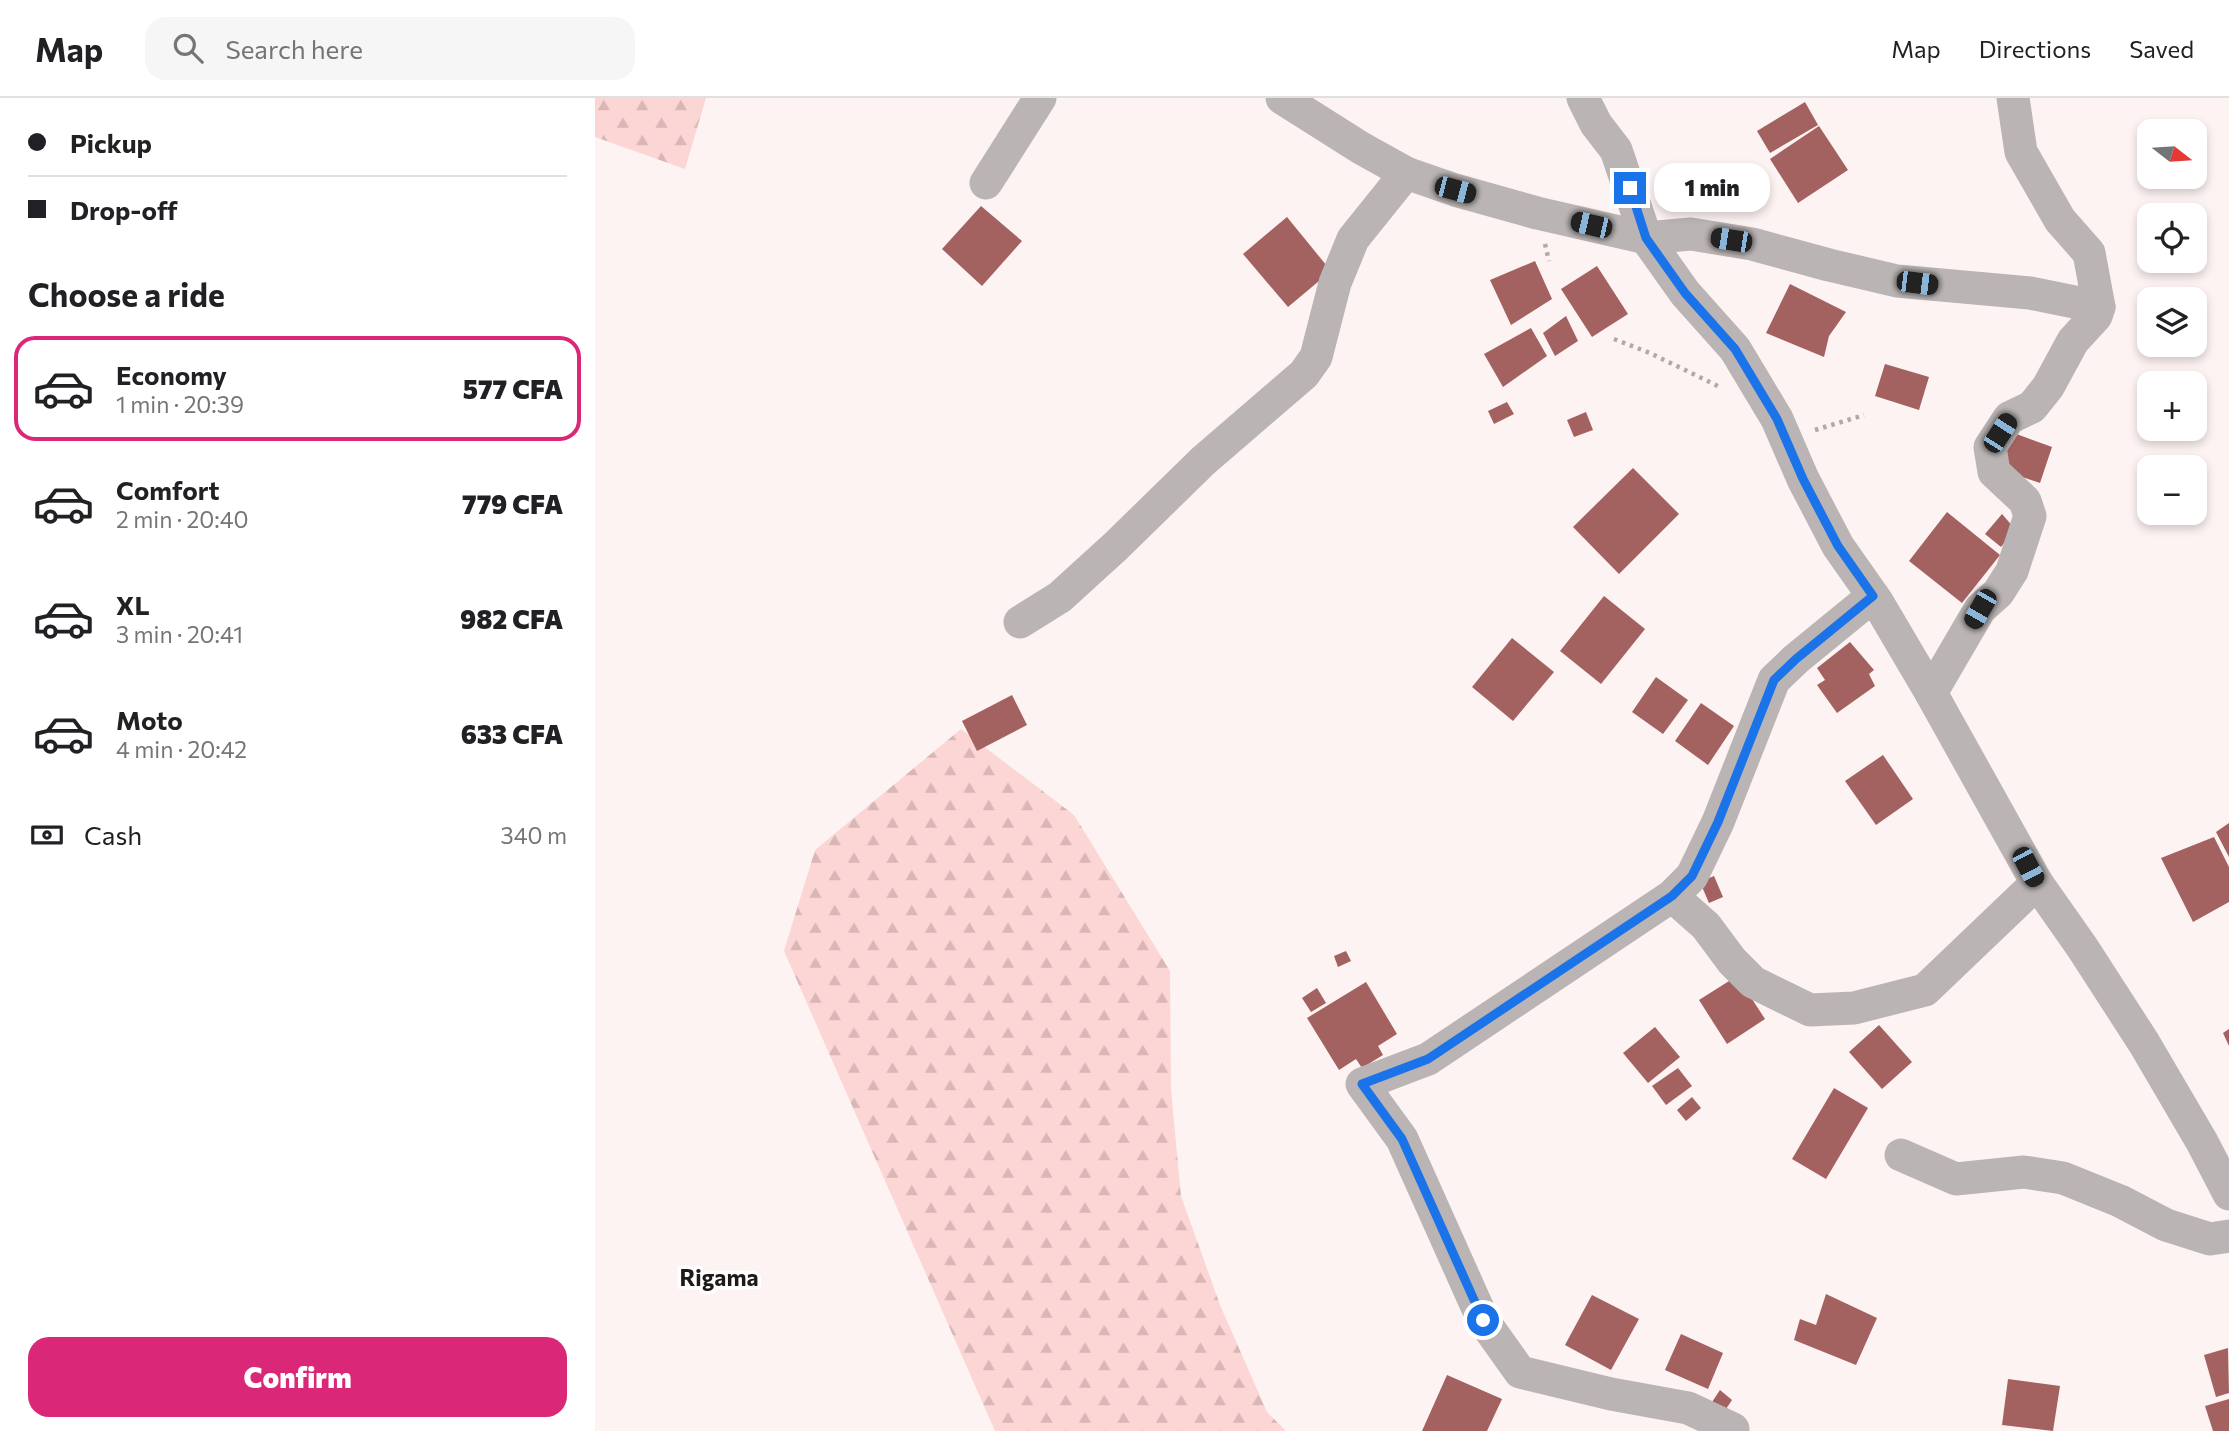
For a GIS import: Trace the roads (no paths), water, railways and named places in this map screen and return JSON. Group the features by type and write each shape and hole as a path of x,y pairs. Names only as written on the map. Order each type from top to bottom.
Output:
{"street":[{"path":"986,183 1040,98"},
{"path":"1282,98 1406,173 1537,213 1646,238 1691,234 1752,244 1897,281 2030,293 2099,307"},
{"path":"1583,98 1596,124 1616,150 1646,238 1685,293 1735,349 1777,419 1803,479 1838,546 1873,596 1931,693 2037,883 2144,1043 2229,1194"},
{"path":"1931,693 1980,609 1999,593 2012,571 2030,516 2025,501 1994,472 1990,447 2009,418 2032,407 2049,387 2073,341 2096,316 2099,307 2089,253 2060,220 2021,152 2013,98"},
{"path":"1020,622 1060,597 1203,461 1304,374 1316,358 1335,283 1353,239 1406,173"},
{"path":"1732,1431 1733,1429 1688,1408 1611,1394 1520,1372 1483,1320 1402,1139 1362,1084 1428,1059 1672,896 1692,876 1718,822 1774,680 1873,596"},
{"path":"1672,896 1706,926 1731,961 1752,982 1809,1010 1854,1008 1925,990 2037,883"},
{"path":"1901,1155 1956,1178 2024,1172 2063,1178 2120,1201 2166,1225 2210,1239 2229,1236"}],"district":[{"name":"Rigama","path":"719,1277"}]}
